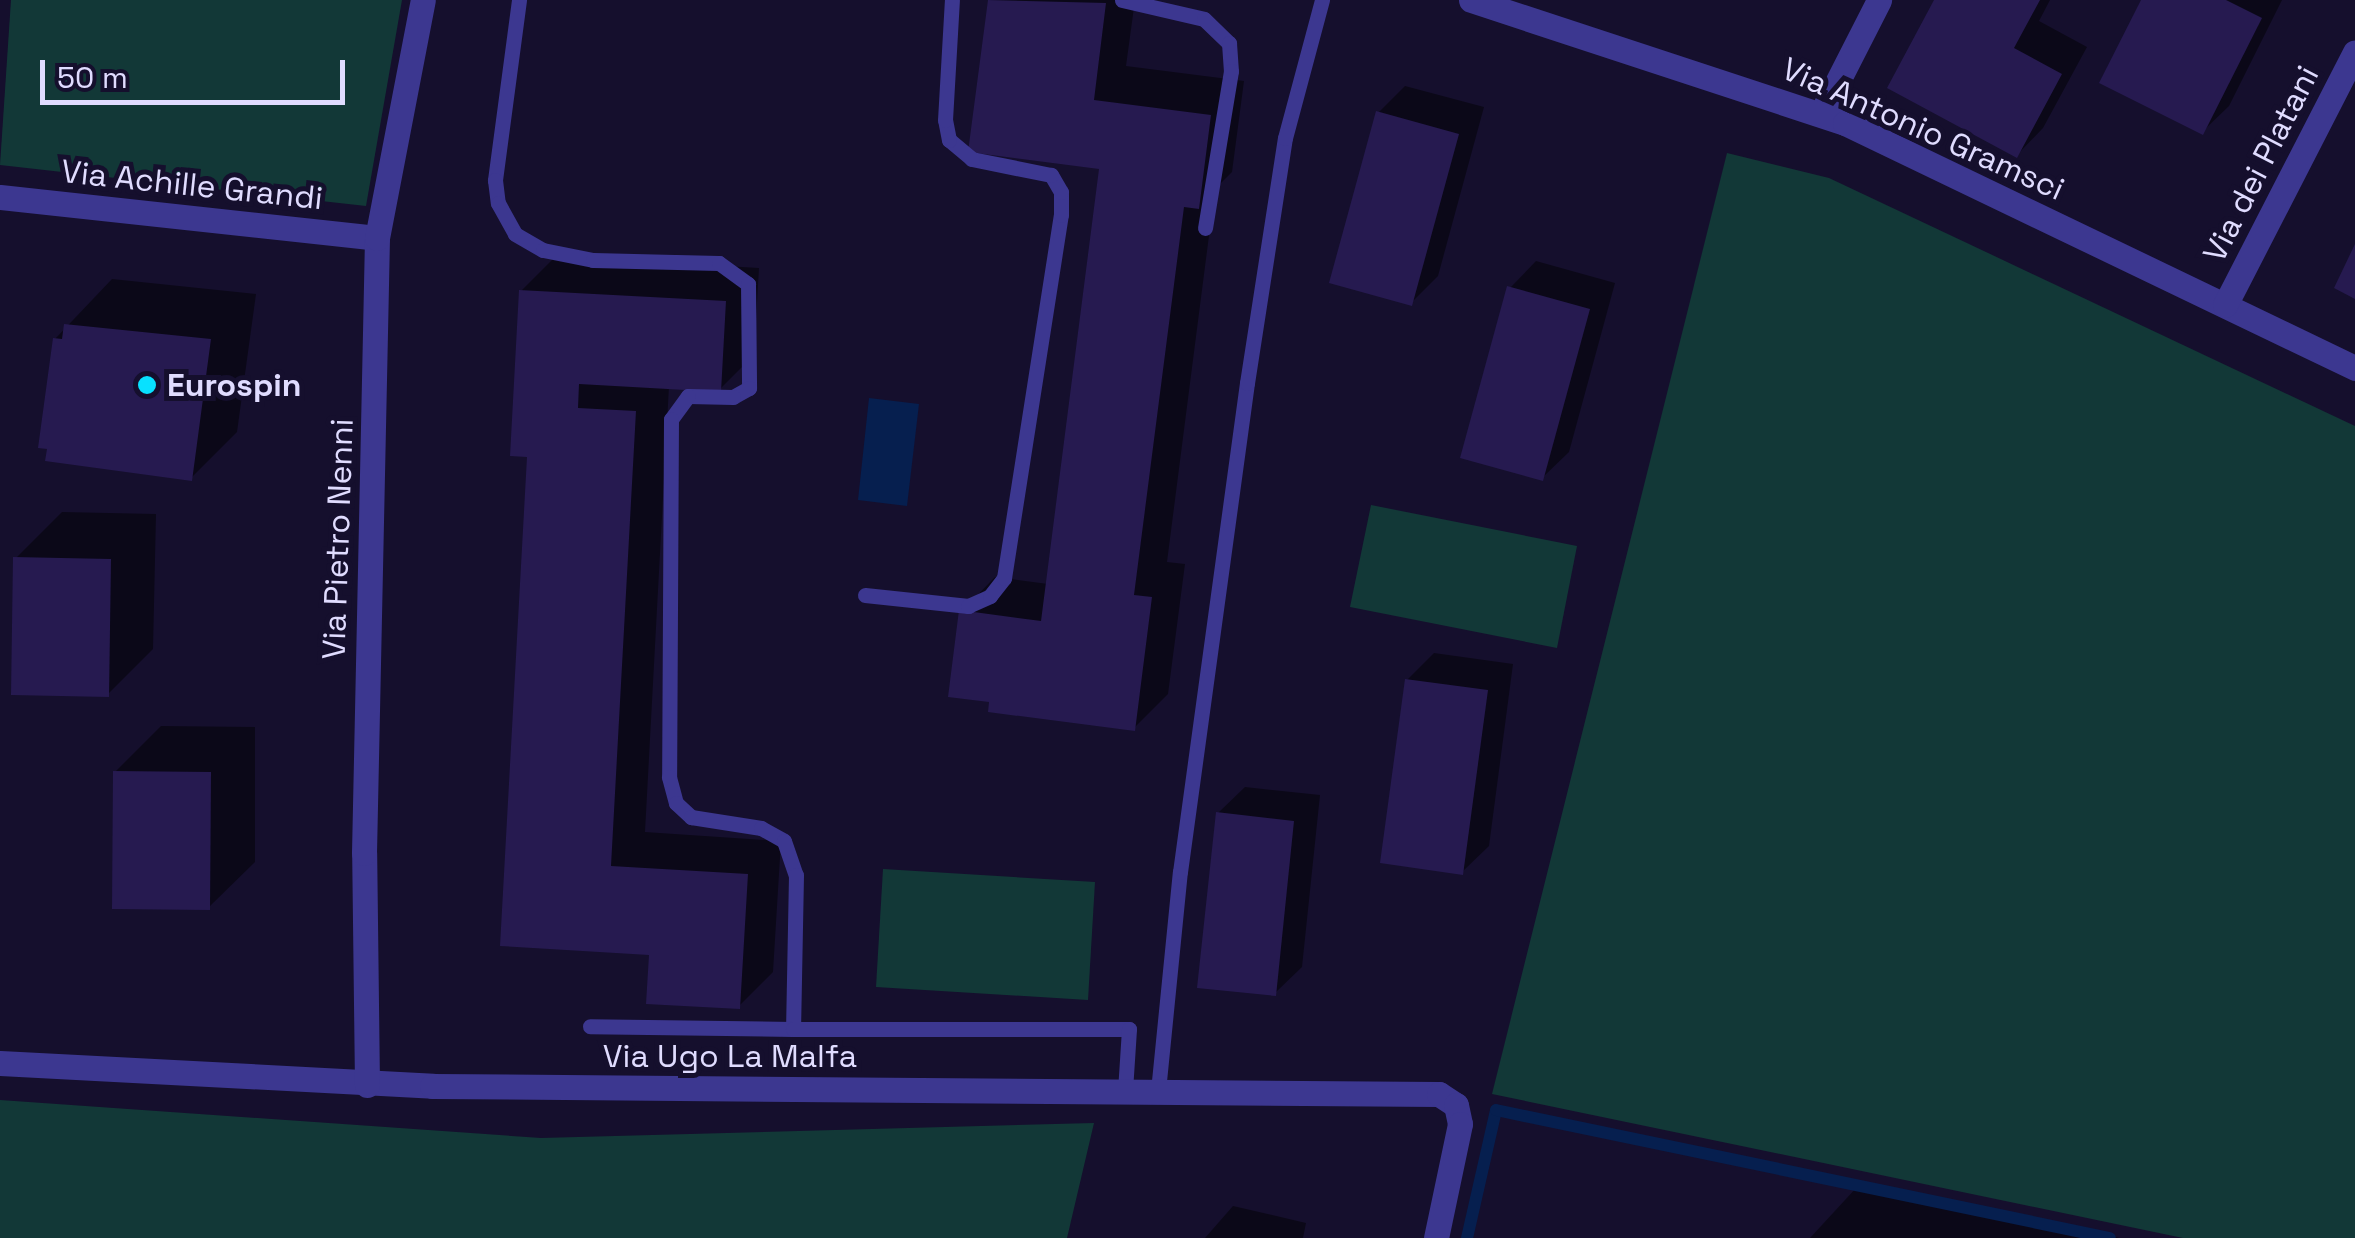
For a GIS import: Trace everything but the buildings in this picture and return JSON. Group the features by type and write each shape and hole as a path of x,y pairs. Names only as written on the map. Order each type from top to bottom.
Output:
{"street":[{"name":"Via Pietro Nenni","path":"367,1085 364,852 377,238 423,0"},
{"name":"Via Antonio Gramsci","path":"1471,0 1822,114 2355,368"},
{"path":"1822,114 1879,0"},
{"name":"Via dei Platani","path":"2225,304 2355,52"},
{"name":"Via Achille Grandi","path":"0,197 377,238"},
{"name":"Via Ugo La Malfa","path":"0,1063 367,1085 1428,1092 1456,1105 1460,1124 1436,1238"}],"lane":[{"path":"519,0 496,180 509,226 527,244 560,255 719,262 748,284 749,388 733,397 688,396 671,419 669,778 676,802 691,817 761,828 791,851 793,1029"},
{"path":"865,595 968,606 990,596 1004,578 1061,215 1061,192 1050,175 972,159 949,140 944,120 952,0"},
{"path":"1122,0 1204,20 1229,42 1231,72 1205,228"},
{"path":"1158,1090 1180,872 1247,383 1285,138 1322,0"},
{"path":"590,1026 1129,1029 1125,1091"}],"green space":[{"path":"11,0 402,0 366,206 0,165"},
{"path":"1727,153 1829,178 2355,426 2355,1238 2183,1238 1492,1094"},
{"path":"1371,505 1577,546 1557,648 1350,607"},
{"path":"883,869 1095,882 1088,1000 876,987"},
{"path":"0,1100 541,1138 1094,1123 1067,1238 0,1238"}],"water":[{"path":"869,398 919,404 907,506 858,500"}],"waterway":[{"path":"1467,1238 1496,1110 2110,1238"}],"place":[{"name":"Eurospin","path":"147,385"}]}
